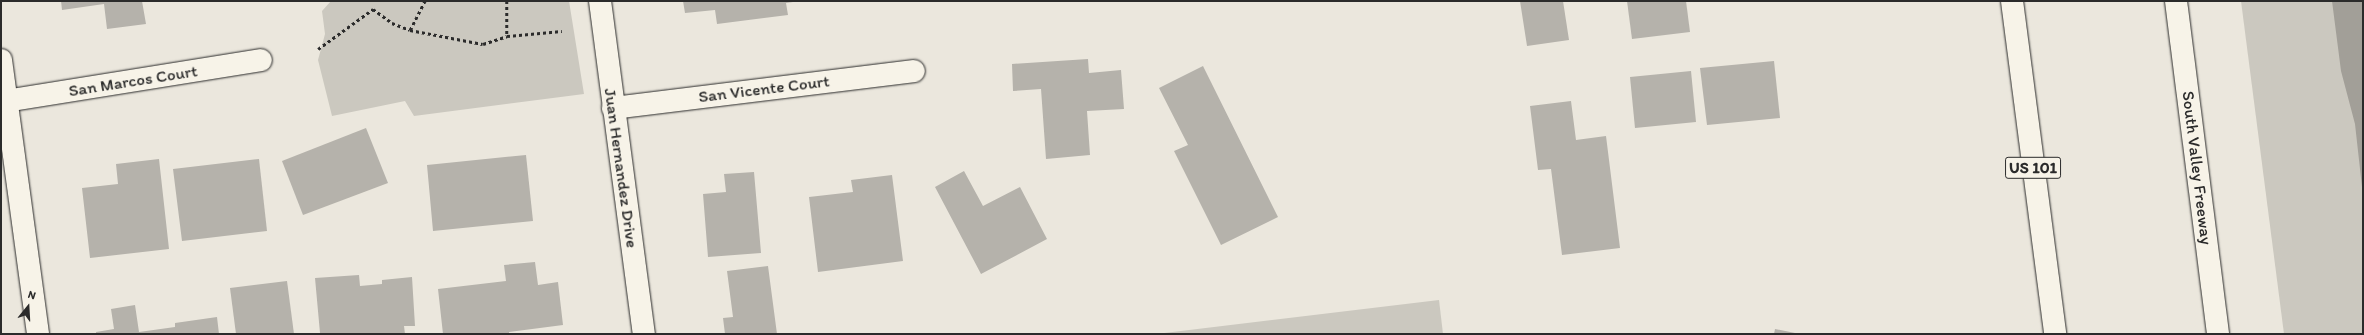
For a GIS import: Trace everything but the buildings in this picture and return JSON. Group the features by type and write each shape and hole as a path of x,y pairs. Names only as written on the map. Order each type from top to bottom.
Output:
{"main road":[{"name":"Juan Hernandez Drive","path":"600,1 644,334"},
{"name":"US 101","path":"2012,1 2054,334"},
{"name":"South Valley Freeway","path":"2176,1 2218,334"},
{"path":"1,60 38,334"},
{"name":"San Marcos Court","path":"6,101 261,60"},
{"name":"San Vicente Court","path":"613,108 914,71"}],"path":[{"path":"410,30 425,1"},
{"path":"507,1 507,36"},
{"path":"318,49 373,9 392,23 410,30 483,44 507,36 562,31"}],"shaded area":[{"path":"331,1 569,1 584,94 414,116 405,101 332,116 318,60 325,34 322,11"},
{"path":"2241,1 2363,1 2363,334 2284,334"},
{"path":"2332,1 2362,1 2363,196 2355,124 2341,71"},
{"path":"1439,300 1443,334 1156,334"}]}
